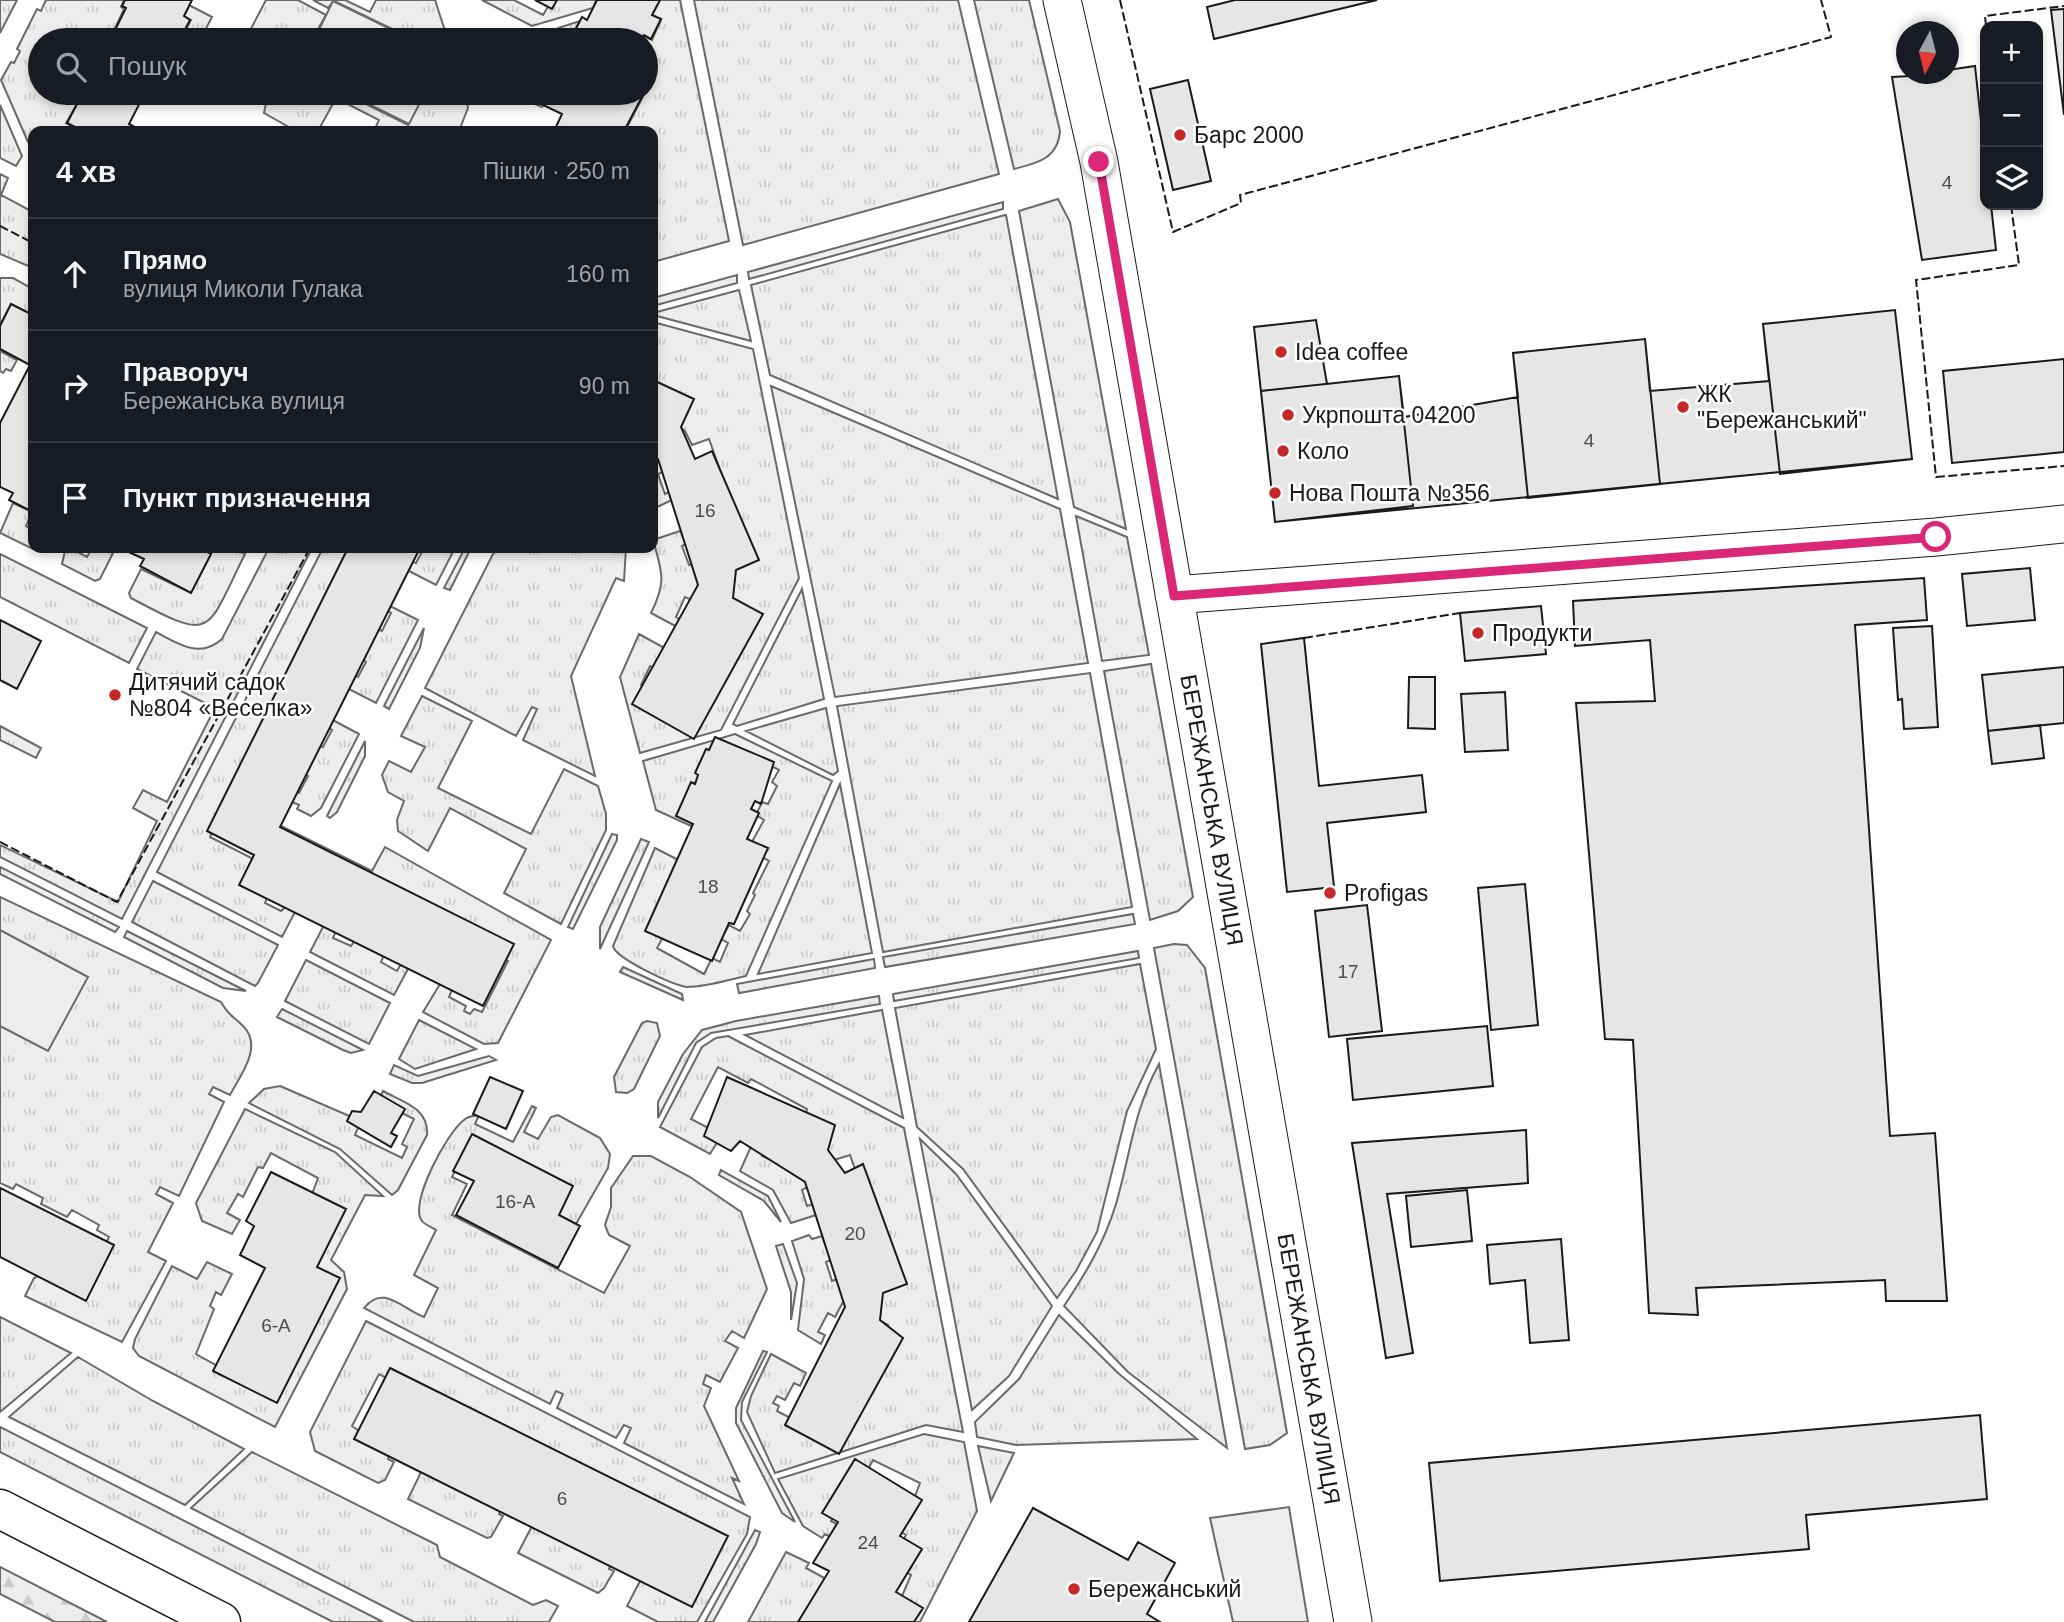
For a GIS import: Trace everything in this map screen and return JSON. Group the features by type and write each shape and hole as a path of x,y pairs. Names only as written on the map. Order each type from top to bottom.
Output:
{"main road":[{"path":"0,1509 221,1622"}],"street":[{"name":"БЕРЕЖАНСЬКА ВУЛИЦЯ","path":"1062,0 1099,162 1353,1622"},
{"path":"1174,596 1936,537 2064,524"}],"green space":[{"path":"0,0 17,0 0,33"},
{"path":"46,0 124,0 121,7 124,9 115,28 28,28 28,105 76,105 66,123 72,126 28,126 28,142 1,80 11,62 14,63 20,51 17,49 37,9 41,11"},
{"path":"266,0 298,0 326,15 319,28 251,28"},
{"path":"313,0 345,0 370,12 376,0 435,0 444,28 390,28 334,1 328,8"},
{"path":"482,0 514,0 543,15 552,0 596,0 593,8 532,26"},
{"path":"660,0 680,0 729,241 658,261 658,126 628,126 639,105 658,105 657,28 661,20 652,15"},
{"path":"694,0 958,0 999,174 743,245"},
{"path":"974,0 1029,0 1060,131 1051,154 1038,162 1014,169"},
{"path":"189,5 212,17 206,28 187,28 191,20 184,16"},
{"path":"580,21 576,28 558,28"},
{"path":"0,105 22,156 16,166 0,158"},
{"path":"266,105 332,105 321,126 287,126 264,113"},
{"path":"350,105 368,105 408,125 418,105 467,105 468,108 461,126 376,126 379,120"},
{"path":"0,174 8,178 1,195 28,209 28,266 0,254"},
{"path":"1058,199 1070,222 1126,529 1074,507 1019,211"},
{"path":"1003,202 1003,209 749,279 748,272"},
{"path":"1006,215 1058,499 770,375 751,285"},
{"path":"737,275 737,283 658,305 658,297"},
{"path":"0,278 13,278 28,286 28,312 11,304 0,325"},
{"path":"739,290 751,341 658,316 658,312"},
{"path":"658,323 753,349 799,578 721,730 640,753 620,677 639,634 668,650 658,670 650,666 641,685 648,688 729,604 732,569 747,546 709,439 692,445 685,431 670,420 665,392 658,388"},
{"path":"0,351 17,360 11,371 0,371"},
{"path":"771,386 1060,509 1088,663 835,697"},
{"path":"658,459 665,471 658,474"},
{"path":"658,474 665,494 671,491 674,499 658,507"},
{"path":"13,503 28,510 28,547 0,533"},
{"path":"1076,516 1127,537 1149,655 1102,661"},
{"path":"683,530 688,543 682,546 689,565 695,564 717,572 692,600 685,597 676,617 682,621 679,628 651,613 661,584 658,538"},
{"path":"65,553 79,553 87,557 89,553 113,553 100,579 95,581 62,564"},
{"path":"209,553 245,554 214,615 204,623 193,625 179,621 131,598 129,593 141,569 191,593 211,554"},
{"path":"266,553 309,553 122,919 0,857 0,845 118,902 157,821 133,808 143,790 167,802 215,708 137,669 156,632 181,645 197,649 214,645 222,639"},
{"path":"320,553 351,553 210,837 265,865 268,895 265,903 281,911 286,906 296,910 282,937 157,872"},
{"path":"421,553 452,553 436,585 405,569 410,561 416,563"},
{"path":"462,553 468,553 450,590 444,588"},
{"path":"493,553 626,553 624,581 616,578 571,676 595,776 523,740 537,709 532,707 516,736 425,688"},
{"path":"0,554 147,628 129,663 0,597"},
{"path":"802,589 824,699 737,726 733,724"},
{"path":"386,604 418,620 376,703 345,687 351,674 358,677 366,662 360,658 375,628 382,631 391,613 384,609"},
{"path":"424,628 420,648 389,709 384,706"},
{"path":"1151,664 1193,897 1178,911 1150,920 1104,671"},
{"path":"1090,673 1132,907 883,952 837,706"},
{"path":"422,696 472,721 438,788 531,834 564,769 598,786 606,814 606,830 561,924 504,893 526,849 450,808 428,851 398,831 397,820 404,801 388,792 382,775 389,761 411,772 425,747 401,736"},
{"path":"826,708 838,771 833,775 746,731"},
{"path":"329,718 359,734 321,808 311,816 297,809 299,805 287,800 292,790 299,793 308,776 301,772 316,744 323,747 332,730 325,726"},
{"path":"0,726 41,748 36,758 0,740"},
{"path":"735,734 832,781 746,976 687,987 658,977 634,964 613,946 655,848 700,871 657,948 704,974 712,958 720,962 728,943 721,939 729,925 740,931 750,914 747,911 755,895 753,893 769,861 748,849 764,820 756,815 762,802 768,804 777,786 772,782 779,770 732,745 691,826 656,810 643,761"},
{"path":"365,741 365,756 337,812 330,818 327,816"},
{"path":"840,784 872,953 758,974"},
{"path":"275,823 372,871 385,847 551,940 498,1043 484,1044 423,1012 440,984 452,990 449,997 466,1006 464,1011 470,1014 474,1009 482,1012 508,961 292,847"},
{"path":"612,834 617,835 617,840 573,929 568,927"},
{"path":"641,839 649,842 600,949 600,927"},
{"path":"0,867 119,927 115,932 0,874"},
{"path":"153,881 278,945 255,986 132,922"},
{"path":"0,897 221,1002 249,1035 251,1052 230,1095 213,1087 209,1094 224,1102 179,1196 160,1187 156,1194 173,1203 148,1252 166,1261 122,1342 25,1296 34,1278 40,1275 83,1290 109,1237 97,1230 99,1225 72,1210 67,1217 41,1204 43,1198 16,1184 13,1189 0,1183"},
{"path":"1133,914 1135,924 885,967 883,957"},
{"path":"324,925 336,931 333,938 351,946 355,940 384,955 381,962 397,971 401,964 409,967 394,995 310,952"},
{"path":"127,931 246,991 223,988 124,937"},
{"path":"1174,944 1187,945 1205,968 1287,1433 1270,1445 1245,1449 1154,948"},
{"path":"1138,951 1139,958 894,1001 893,994"},
{"path":"874,959 875,968 739,993 737,984"},
{"path":"306,960 390,1003 369,1044 285,1001"},
{"path":"1140,964 1156,1049 1127,1111 1097,1232 1076,1271 1057,1298 963,1169 917,1127 895,1008"},
{"path":"623,967 682,994 683,1000 620,972"},
{"path":"879,996 880,1004 711,1033 696,1043 658,1118 658,1102 683,1054 702,1030 736,1021"},
{"path":"282,1009 363,1050 351,1053 343,1050 277,1017"},
{"path":"882,1010 903,1118 745,1035"},
{"path":"419,1020 476,1049 415,1069 399,1059"},
{"path":"642,1023 657,1023 660,1036 634,1089 627,1093 616,1092 614,1077"},
{"path":"728,1036 904,1128 963,1432 926,1425 775,1473 747,1412 751,1396 771,1354 806,1373 800,1386 794,1383 785,1400 777,1396 773,1403 779,1406 777,1411 830,1439 888,1325 873,1317 856,1172 850,1155 834,1160 806,1113 807,1109 751,1079 748,1083 718,1067 691,1119 718,1133 726,1128 710,1154 660,1127 702,1047 716,1038"},
{"path":"489,1056 496,1060 422,1083 412,1083 390,1074 394,1065 418,1076"},
{"path":"1159,1064 1227,1448 1128,1372 1064,1306 1106,1232 1121,1186 1138,1115"},
{"path":"280,1086 361,1121 355,1135 402,1158 407,1147 402,1144 414,1119 378,1101 383,1091 419,1112 427,1126 427,1135 398,1190 392,1195 340,1149 249,1103 264,1089"},
{"path":"532,1106 536,1108 524,1132 538,1139 551,1117 558,1115 600,1138 610,1154 608,1168 576,1224 558,1215 472,1138 452,1177 467,1184 452,1215 604,1293 630,1246 609,1235 605,1225 611,1207 611,1188 633,1156 651,1156 690,1177 741,1212 767,1289 744,1338 732,1331 725,1341 738,1348 720,1382 706,1375 703,1384 711,1388 704,1406 739,1481 732,1478 744,1504 624,1443 631,1428 624,1425 616,1438 557,1408 563,1394 556,1391 550,1404 364,1308 371,1301 385,1298 424,1317 438,1288 414,1275 436,1230 422,1221 419,1212 420,1200 440,1152 457,1127 471,1116 479,1115 475,1124 513,1142"},
{"path":"245,1109 335,1152 383,1196 365,1195 331,1260 344,1272 347,1289 275,1427 139,1356 133,1348 172,1266 197,1279 207,1262 232,1274 221,1295 216,1292 210,1306 214,1309 196,1354 243,1380 318,1178 271,1153 263,1168 258,1167 243,1197 238,1194 227,1213 240,1220 232,1234 202,1221 196,1203"},
{"path":"920,1139 956,1174 1052,1306 1009,1376 972,1410"},
{"path":"753,1142 765,1148 762,1156 779,1164 805,1150 807,1187 802,1190 807,1206 813,1204 816,1215 791,1223 773,1190 740,1171"},
{"path":"721,1170 768,1196 781,1222 764,1201 719,1175"},
{"path":"809,1235 812,1239 822,1236 831,1260 826,1262 832,1281 838,1279 858,1309 843,1302 835,1317 828,1313 818,1332 825,1335 821,1344 798,1330 804,1279 792,1241"},
{"path":"783,1244 797,1283 791,1320 791,1292 776,1246"},
{"path":"1059,1315 1118,1373 1197,1439 1016,1445 977,1437 975,1422 1019,1379"},
{"path":"0,1317 71,1353 0,1412"},
{"path":"366,1321 750,1517 747,1534 697,1622 658,1622 627,1606 641,1579 392,1381 379,1374 352,1426 390,1453 388,1459 394,1462 385,1480 378,1483 315,1451 310,1432"},
{"path":"763,1351 767,1352 742,1402 741,1420 795,1522 782,1513 736,1423 736,1408"},
{"path":"78,1357 153,1401 244,1449 185,1505 9,1417"},
{"path":"0,1427 383,1622 333,1622 0,1452"},
{"path":"924,1434 964,1442 977,1511 920,1622 891,1622 911,1575 891,1564 906,1535 898,1530 910,1520 921,1500 915,1496 920,1483 873,1460 831,1521 842,1527 836,1540 825,1534 822,1538 803,1526 778,1479"},
{"path":"978,1446 1014,1453 991,1501"},
{"path":"252,1452 437,1545 440,1557 533,1605 546,1600 558,1606 549,1622 414,1622 191,1508"},
{"path":"422,1470 501,1508 499,1514 503,1516 491,1537 487,1538 408,1499"},
{"path":"533,1524 612,1562 609,1569 614,1571 604,1588 598,1593 518,1553"},
{"path":"755,1530 760,1532 756,1544 713,1622 705,1622"},
{"path":"786,1552 809,1563 806,1568 841,1587 815,1622 748,1622"},
{"path":"0,1567 107,1622 55,1622 0,1594"}],"shaded area":[{"path":"333,1 388,28 320,28"},
{"path":"370,105 419,105 409,124"},
{"path":"0,930 88,977 48,1051 0,1026"},
{"path":"1289,1507 1308,1622 1233,1622 1210,1518"}],"building":[{"path":"125,0 192,0 184,16 190,20 186,28 116,28 126,8 122,6"},
{"path":"535,0 557,0 552,9"},
{"path":"597,0 660,0 652,15 661,19 656,28 576,28 582,17 587,20"},
{"path":"1235,0 1377,0 1214,39 1207,7"},
{"path":"2064,9 2064,115 2051,10"},
{"path":"1975,66 1980,112 1980,210 1992,210 1996,250 1922,260 1892,77 1896,77 1896,84 1959,84 1959,68"},
{"path":"1975,66 1980,112 1980,210 1992,210 1996,250 1922,260 1892,77 1896,77 1896,84 1959,84 1959,68"},
{"name":"Барс 2000","path":"1188,80 1211,181 1173,190 1150,89"},
{"path":"77,105 139,105 129,124 133,126 73,126 67,123"},
{"path":"543,105 638,105 627,126 556,126 562,114"},
{"path":"11,304 28,312 28,364 0,349 0,326"},
{"path":"1895,310 1912,459 1780,474 1763,324"},
{"path":"1895,310 1912,459 1780,474 1763,324"},
{"name":"ЖК \"Бережанський\"","path":"1895,310 1912,459 1275,522 1254,327 1316,320 1327,384 1399,376 1404,417 1518,397 1513,353 1645,339 1650,391 1769,381 1763,324"},
{"path":"1645,339 1660,484 1528,498 1513,353"},
{"path":"1645,339 1660,484 1528,498 1513,353"},
{"path":"2064,359 2064,452 1952,463 1943,371"},
{"path":"28,369 28,510 9,500 13,493 0,487 0,423"},
{"path":"1399,376 1413,506 1275,522 1261,391"},
{"path":"1399,376 1413,506 1275,522 1261,391"},
{"path":"658,382 694,399 681,427 695,459 712,451 759,560 736,570 733,598 763,614 694,739 632,704 698,585 658,459"},
{"path":"131,553 211,554 191,593 140,566 144,559"},
{"path":"346,553 417,553 280,827 514,944 483,1006 239,885 254,855 207,831"},
{"path":"2030,568 2035,620 1967,626 1962,574"},
{"path":"1924,578 1927,620 1855,625 1890,1136 1935,1133 1947,1301 1886,1301 1885,1280 1696,1288 1698,1315 1649,1313 1633,1040 1605,1039 1576,703 1655,701 1650,640 1575,646 1573,601"},
{"path":"1541,606 1546,654 1465,661 1460,613"},
{"path":"0,620 41,641 17,689 0,680"},
{"path":"1932,626 1938,727 1904,729 1902,699 1898,700 1893,628"},
{"path":"1304,638 1319,786 1422,775 1426,812 1327,823 1334,887 1287,892 1261,644"},
{"path":"2064,667 2064,723 1988,731 1982,675"},
{"path":"1409,677 1435,677 1435,729 1408,728"},
{"path":"1505,692 1508,750 1465,752 1461,694"},
{"path":"2040,725 2044,758 1992,764 1988,731"},
{"path":"715,737 774,762 761,804 755,801 751,809 759,813 747,839 768,848 734,924 729,923 712,961 645,931 693,824 676,816 691,782 695,784 698,775 695,773"},
{"path":"1525,884 1538,1025 1491,1030 1478,888"},
{"path":"1367,905 1382,1031 1329,1037 1315,911"},
{"path":"1487,1026 1493,1086 1353,1100 1347,1039"},
{"path":"490,1077 523,1091 506,1129 473,1114"},
{"path":"727,1077 835,1125 828,1150 845,1173 863,1164 907,1284 883,1293 880,1320 903,1338 839,1454 785,1425 845,1307 805,1182 740,1141 731,1151 704,1136"},
{"path":"374,1091 405,1109 391,1133 397,1136 391,1147 347,1121 352,1111 361,1112"},
{"path":"1526,1130 1528,1183 1387,1194 1413,1353 1386,1358 1352,1143"},
{"path":"472,1134 573,1186 559,1215 580,1226 558,1268 456,1215 474,1181 453,1171"},
{"path":"271,1172 346,1209 317,1267 340,1278 277,1403 213,1371 265,1268 240,1255 254,1226 246,1221"},
{"path":"0,1188 114,1245 86,1301 0,1257"},
{"path":"1467,1190 1472,1241 1411,1247 1406,1196"},
{"path":"1561,1239 1569,1340 1530,1343 1525,1280 1490,1284 1487,1245"},
{"path":"390,1368 728,1536 692,1607 354,1439"},
{"path":"1980,1415 1987,1499 1806,1515 1809,1549 1440,1581 1429,1463"},
{"path":"855,1459 922,1500 900,1536 922,1549 896,1592 923,1608 914,1622 798,1622 829,1571 813,1563 838,1522 822,1513"},
{"name":"Бережанський","path":"1033,1508 1128,1560 1138,1542 1175,1563 1147,1614 1160,1622 969,1622"}],"fence":[{"path":"1120,0 1173,232 1241,203 1240,195 1831,37 1821,0"},
{"path":"1986,21 1985,16 2064,6"},
{"path":"2012,210 2019,265 1916,280 1936,477 2064,466"},
{"path":"0,226 28,240"},
{"path":"0,842 117,902 307,553"},
{"path":"1304,638 1460,613"}],"place":[{"name":"Барс 2000","path":"1180,135"},
{"name":"Idea coffee","path":"1281,352"},
{"name":"ЖК \"Бережанський\"","path":"1683,407"},
{"name":"Укрпошта 04200","path":"1288,415"},
{"name":"Коло","path":"1283,451"},
{"name":"Нова Пошта №356","path":"1275,493"},
{"name":"Продукти","path":"1478,633"},
{"name":"Дитячий садок №804 «Веселка»","path":"115,695"},
{"name":"Profigas","path":"1330,893"},
{"name":"Бережанський","path":"1074,1589"}],"route":[{"path":"1099,162 1174,596 1576,562 1936,537"}]}
